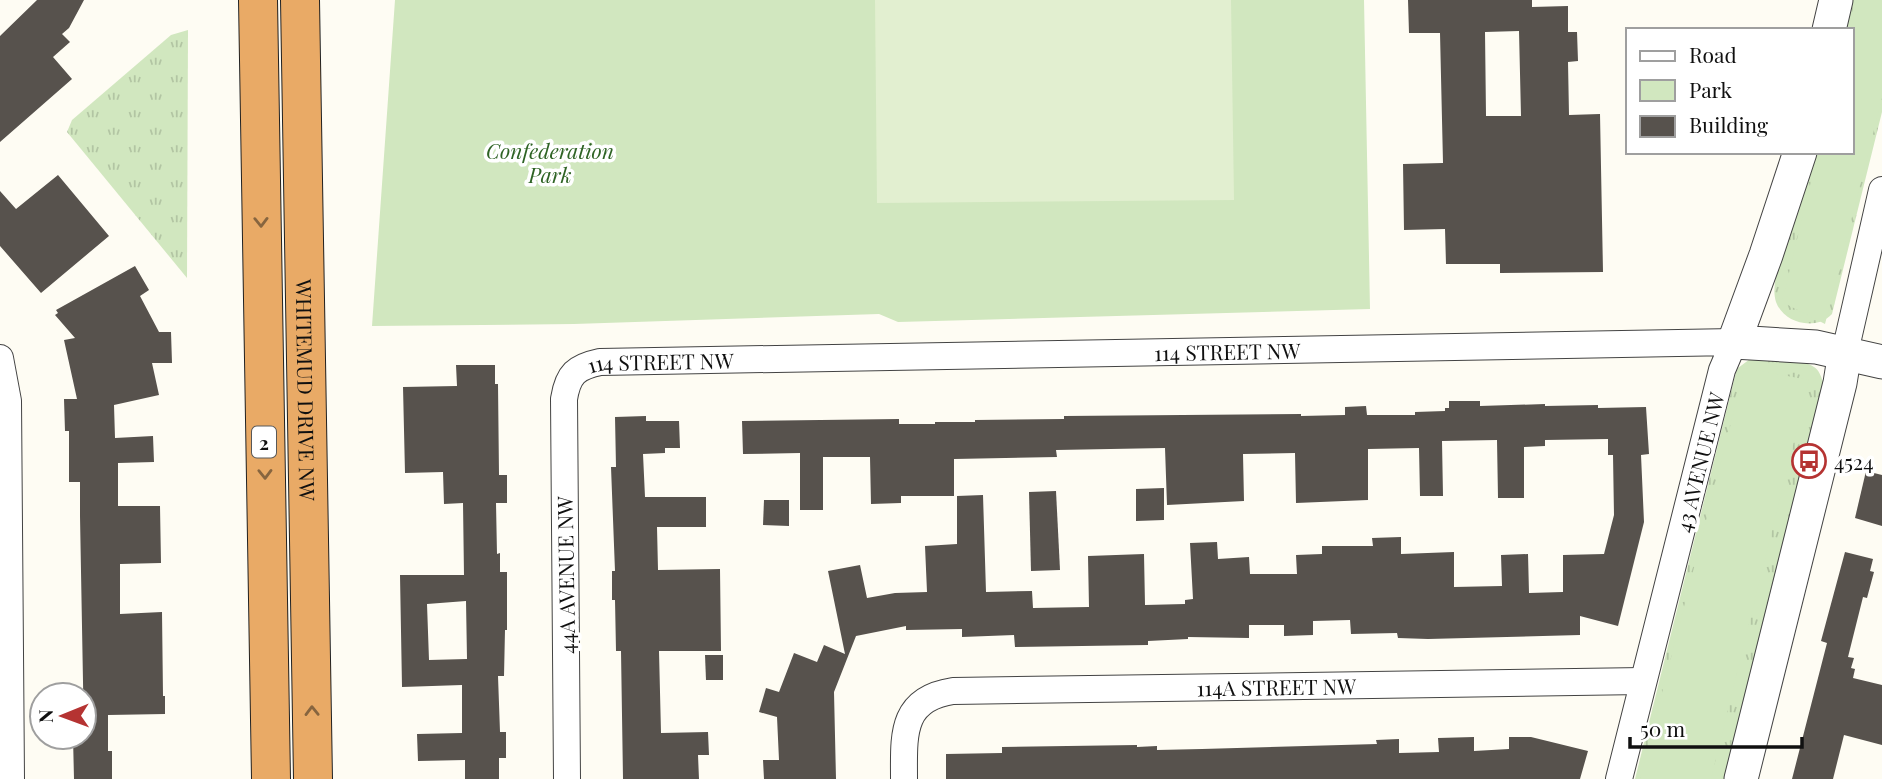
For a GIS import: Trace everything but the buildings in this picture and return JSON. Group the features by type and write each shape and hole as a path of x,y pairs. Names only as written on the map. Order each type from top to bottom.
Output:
{"highway":[{"path":"240,0 259,153"},
{"name":"WHITEMUD DRIVE NW","path":"258,0 271,779"},
{"name":"WHITEMUD DRIVE NW","path":"300,0 313,779"},
{"path":"302,148 316,0"}],"street":[{"path":"1829,28 1836,0"},
{"name":"43 AVENUE NW","path":"1619,779 1722,370 1766,255 1799,154"},
{"path":"1741,779 1840,383 1882,190"},
{"name":"114 STREET NW","path":"573,374 584,365 600,362 1734,342 1816,347 1882,362"},
{"path":"0,358 8,401 11,779"},
{"name":"44A AVENUE NW","path":"567,779 564,399 566,384 573,374"},
{"name":"114A STREET NW","path":"904,779 904,742 914,709 934,696 953,691 1643,681"}],"green space":[{"name":"Confederation Park","path":"395,0 1364,0 1370,309 898,322 879,314 574,324 372,326"},
{"path":"875,0 1231,0 1234,200 877,203"},
{"path":"1852,0 1882,0 1882,112 1832,314 1818,322 1801,323 1780,310 1774,292 1776,274 1814,154 1854,154 1854,28 1845,28"},
{"path":"1855,0 1882,0 1882,98 1825,324 1782,302 1818,154 1854,154 1854,28 1848,28"},
{"path":"188,30 187,278 67,132 72,120 171,35"},
{"path":"1750,359 1808,364 1817,370 1823,382 1725,779 1635,779 1736,372"},
{"path":"1745,368 1809,380 1711,779 1640,779"}],"place":[{"name":"4524","path":"1809,461"}]}
